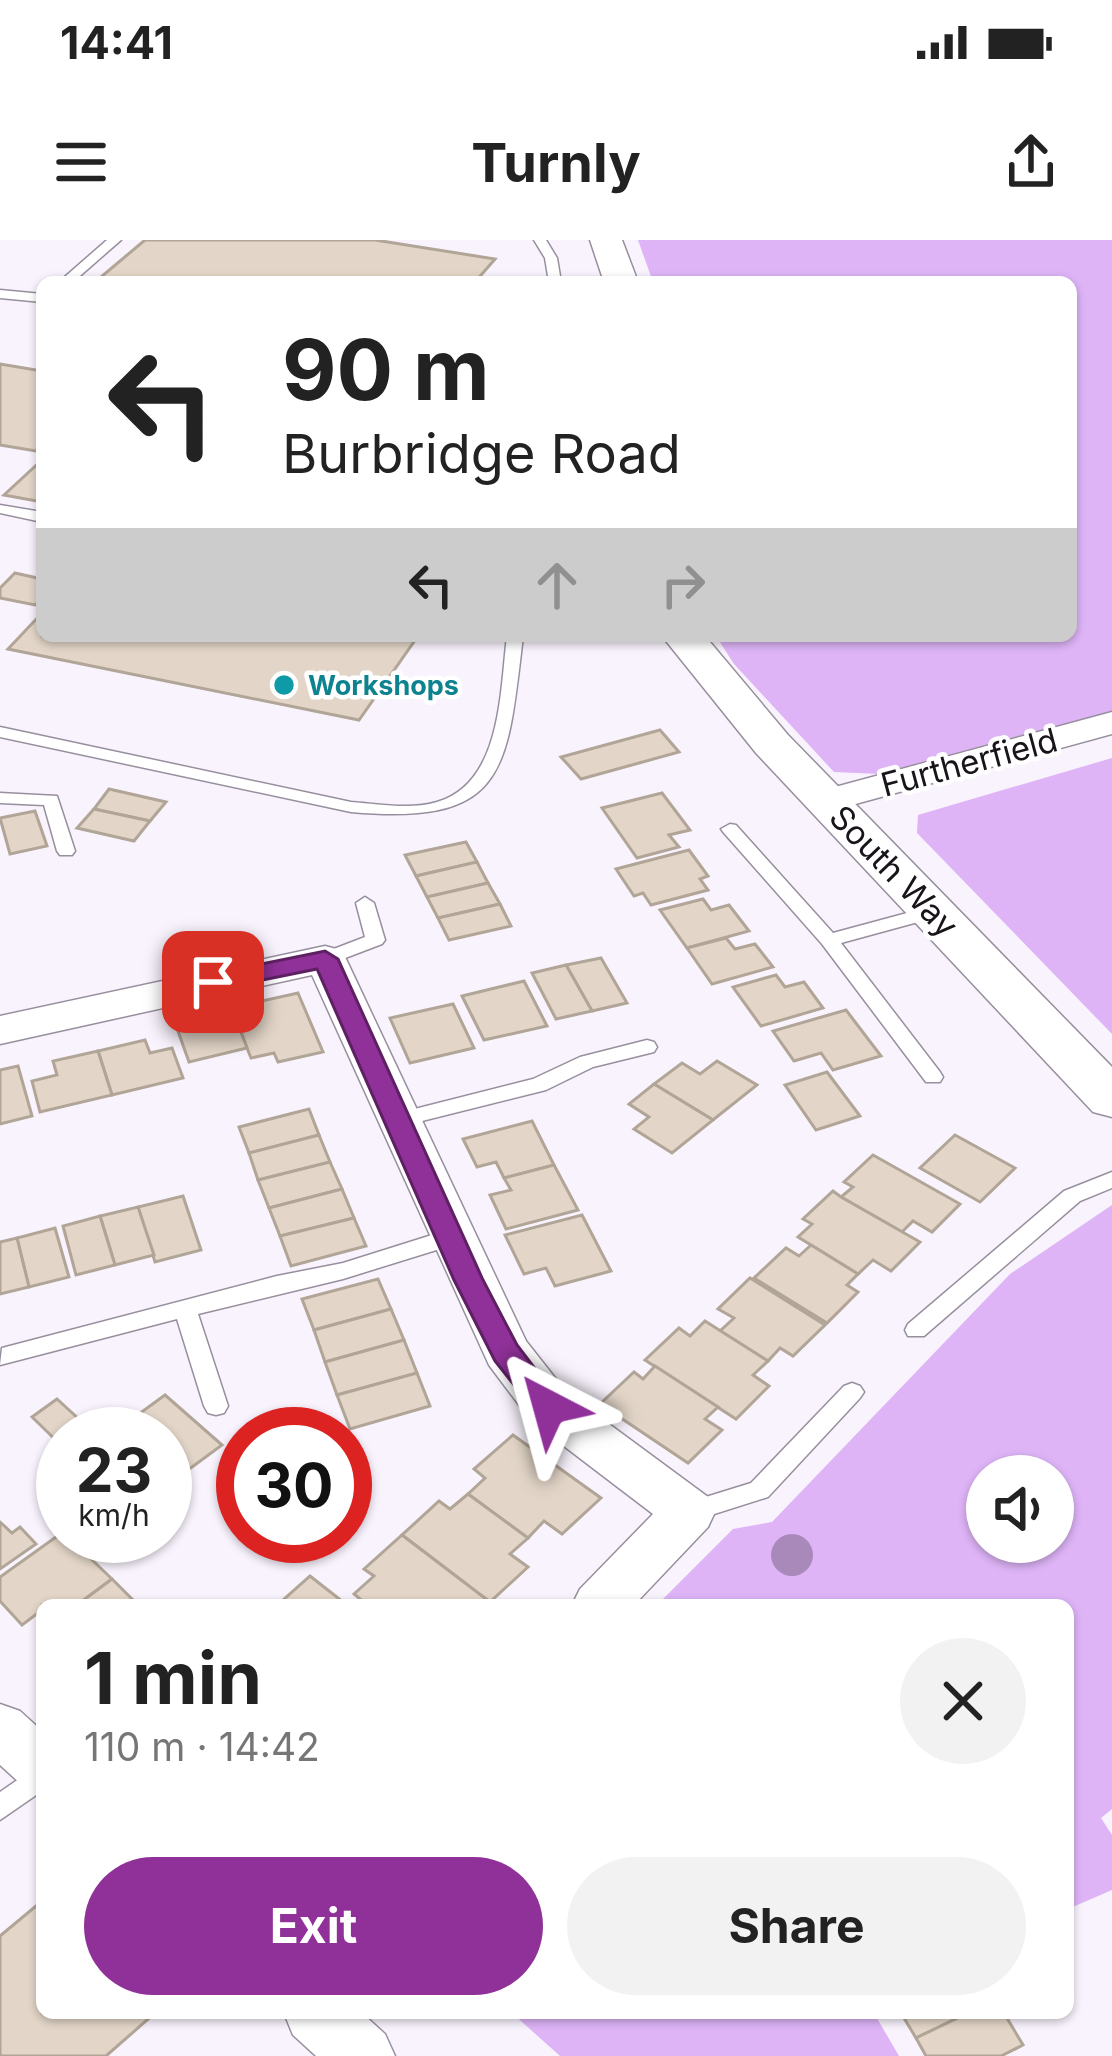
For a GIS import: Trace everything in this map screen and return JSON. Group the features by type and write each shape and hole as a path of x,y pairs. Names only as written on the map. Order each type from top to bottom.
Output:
{"street":[{"path":"606,240 619,276"},
{"name":"South Way","path":"688,642 772,744 1112,1100"},
{"name":"Furtherfield","path":"826,801 1112,723"},
{"path":"0,1030 325,959 506,1352 549,1407 689,1512 605,1599"},
{"path":"0,1729 36,1765"},
{"path":"321,2019 363,2056"}],"lane":[{"path":"72,276 116,240"},
{"path":"540,240 551,258 554,276"},
{"path":"0,294 36,297"},
{"path":"0,509 36,516"},
{"path":"0,732 351,806 407,811 467,795 489,776 500,752 514,642"},
{"path":"0,798 51,800 66,851"},
{"path":"730,829 829,940 933,1077"},
{"path":"325,959 375,940 365,903"},
{"path":"829,940 933,912"},
{"path":"398,1120 539,1085 587,1062 647,1047"},
{"path":"916,1330 1072,1196 1112,1180"},
{"path":"2,1357 277,1284 320,1281 364,1268 386,1255 451,1237"},
{"path":"185,1309 216,1406"},
{"path":"689,1512 760,1490 852,1392"},
{"path":"0,1808 36,1776"}],"shaded area":[{"path":"638,240 1112,240 1112,712 879,774 834,772 734,664 720,642 1077,642 1077,276 651,276"},
{"path":"1112,758 1112,1034 917,833 918,815"},
{"path":"1112,1205 1112,1809 1101,1818 1112,1835 1112,1890 1074,1906 1074,1599 663,1599 733,1529 772,1522 1010,1274"},
{"path":"519,2019 877,2019 899,2056 560,2056"}],"building":[{"path":"145,240 375,240 495,259 480,276 102,276"},
{"path":"0,364 36,370 36,451 0,445"},
{"path":"36,466 36,501 4,495"},
{"path":"15,573 36,578 36,604 0,598 0,588"},
{"name":"Workshops","path":"36,619 36,642 414,642 359,720 8,649"},
{"path":"660,730 679,752 581,779 561,757"},
{"path":"109,789 166,802 150,821 94,809"},
{"path":"662,793 690,830 669,835 679,847 637,858 602,808"},
{"path":"94,809 150,821 134,841 77,828"},
{"path":"35,811 47,846 10,854 0,818"},
{"path":"466,842 477,862 416,876 405,855"},
{"path":"689,850 708,876 700,879 708,890 651,905 643,893 634,896 616,869"},
{"path":"477,862 488,883 427,897 416,876"},
{"path":"488,883 500,904 438,918 427,897"},
{"path":"703,899 711,910 729,905 749,931 687,948 660,910"},
{"path":"500,904 511,926 449,940 438,918"},
{"path":"726,938 735,949 755,944 773,967 712,984 687,948"},
{"path":"601,958 627,1003 592,1011 566,965"},
{"path":"566,965 592,1011 556,1019 532,973"},
{"path":"776,975 785,987 804,982 823,1008 761,1026 733,987"},
{"path":"524,981 547,1026 484,1040 462,996"},
{"path":"298,993 323,1052 278,1062 274,1053 251,1058 236,1020 258,1014 253,1003"},
{"path":"453,1004 474,1048 410,1063 390,1018"},
{"path":"216,1007 220,1020 235,1016 247,1048 189,1062 173,1017"},
{"path":"846,1010 881,1056 833,1070 821,1053 794,1061 773,1031"},
{"path":"145,1040 150,1053 172,1048 183,1078 112,1095 98,1051"},
{"path":"98,1051 112,1095 40,1112 32,1081 57,1075 53,1061"},
{"path":"717,1061 757,1085 713,1120 654,1084 682,1063 700,1074"},
{"path":"18,1066 32,1116 0,1124 0,1070"},
{"path":"827,1072 860,1116 816,1130 785,1085"},
{"path":"654,1084 713,1120 672,1153 634,1129 649,1117 629,1104"},
{"path":"309,1109 319,1135 249,1153 239,1127"},
{"path":"532,1121 554,1165 504,1178 496,1162 477,1167 463,1139"},
{"path":"319,1135 330,1162 258,1180 249,1153"},
{"path":"955,1135 1015,1168 980,1202 920,1168"},
{"path":"873,1155 960,1204 932,1232 913,1221 902,1232 841,1197 853,1187 844,1182"},
{"path":"330,1162 342,1189 269,1208 258,1180"},
{"path":"554,1165 578,1210 506,1229 490,1195 511,1190 504,1178"},
{"path":"342,1189 354,1218 280,1236 269,1208"},
{"path":"833,1191 920,1242 891,1271 873,1260 858,1274 798,1237 812,1224 803,1219"},
{"path":"183,1196 201,1250 155,1262 138,1207"},
{"path":"138,1207 154,1255 115,1265 100,1216"},
{"path":"582,1215 611,1271 555,1286 546,1268 524,1274 505,1235"},
{"path":"100,1216 115,1265 76,1275 63,1226"},
{"path":"354,1218 366,1246 291,1266 280,1236"},
{"path":"55,1228 69,1277 29,1287 17,1238"},
{"path":"17,1238 29,1287 0,1294 0,1242"},
{"path":"811,1245 858,1274 847,1285 858,1292 827,1323 754,1278 786,1248 799,1256"},
{"path":"750,1278 825,1325 793,1356 780,1348 768,1361 720,1331 734,1318 718,1309"},
{"path":"378,1279 391,1309 314,1330 302,1299"},
{"path":"391,1309 404,1340 325,1362 314,1330"},
{"path":"705,1321 768,1361 753,1375 769,1386 736,1419 645,1360 679,1328 690,1336"},
{"path":"404,1340 417,1373 337,1395 325,1362"},
{"path":"655,1366 718,1407 705,1419 722,1430 688,1463 600,1404 634,1372 643,1379"},
{"path":"417,1373 430,1406 372,1423 372,1407 342,1407 337,1395"},
{"path":"165,1395 179,1407 148,1407"},
{"path":"192,1419 216,1440 216,1449 192,1467"},
{"path":"513,1435 601,1498 562,1534 544,1521 528,1538 468,1494 485,1478 474,1469"},
{"path":"468,1494 528,1538 510,1554 528,1567 493,1599 486,1599 402,1535 439,1501 450,1509"},
{"path":"0,1522 12,1533 20,1527 36,1544 0,1569"},
{"path":"402,1535 486,1599 360,1599 354,1594 374,1576 364,1569"},
{"path":"36,1551 36,1563 95,1563 112,1579 85,1599 36,1599 36,1614 22,1625 0,1601 0,1577"},
{"path":"310,1576 339,1599 284,1599"},
{"path":"112,1579 132,1599 85,1599"},
{"path":"36,1906 36,2019 148,2019 106,2056 0,2056 0,1936"},
{"path":"905,2019 956,2019 916,2038"},
{"path":"956,2019 1008,2019 1023,2045 1001,2056 926,2056 916,2038"}],"place":[{"name":"Workshops","path":"284,685"}],"route":[{"path":"213,982 325,959 469,1280 506,1352 549,1407"}]}
